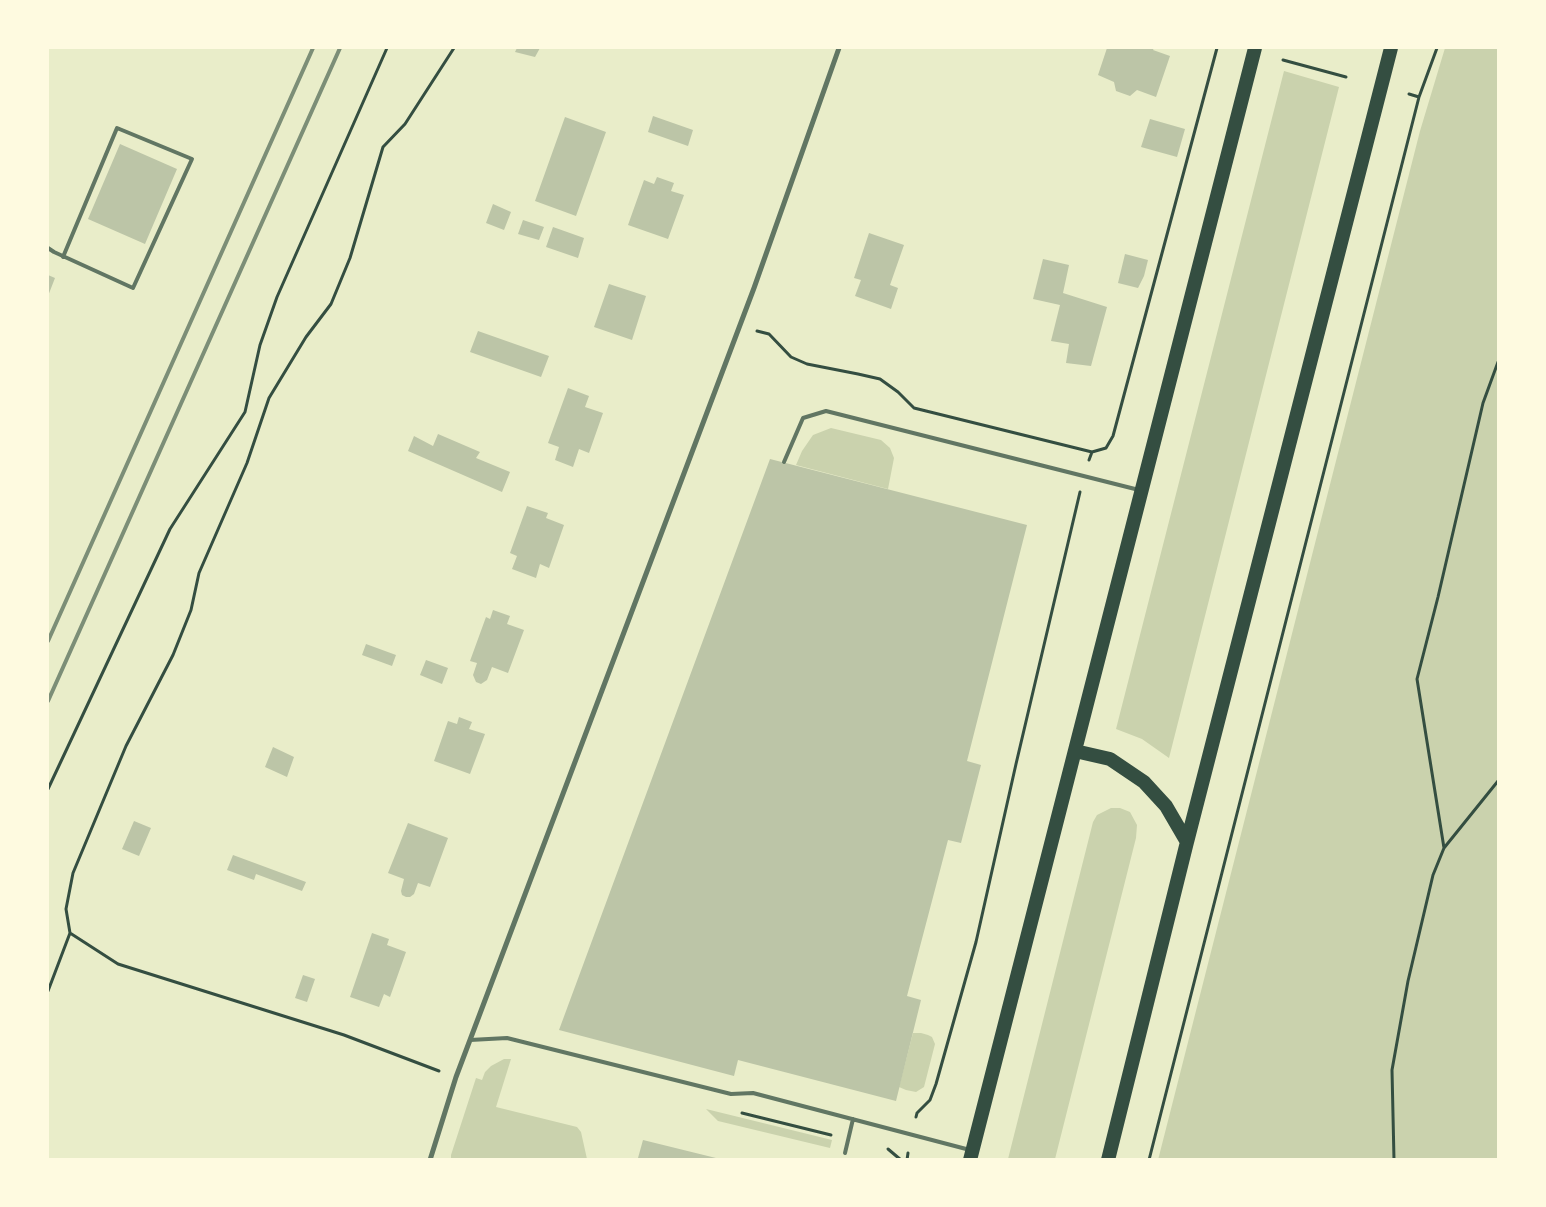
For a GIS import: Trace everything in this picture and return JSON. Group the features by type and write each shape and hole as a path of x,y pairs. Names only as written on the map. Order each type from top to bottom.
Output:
{"highway":[{"path":"971,1155 1255,48"},
{"path":"1108,1160 1187,842 1391,48"},
{"path":"1075,750 1110,759 1144,782 1166,806 1187,842"}],"street":[{"path":"430,1160 456,1077 740,326 839,48"}],"lane":[{"path":"48,248 63,257 133,288 192,159 117,128 63,257"},
{"path":"784,462 803,418 826,411 1142,491"},
{"path":"470,1040 507,1038 732,1094 753,1093 971,1155"},
{"path":"845,1154 853,1120"}],"path":[{"path":"48,789 170,529 244,412 260,346 277,297 387,48"},
{"path":"48,991 70,933 66,909 73,873 126,746 173,655 191,610 199,573 247,463 269,398 306,337 331,304 350,258 383,147 405,124 454,48"},
{"path":"740,326 769,334 792,357 807,364 880,379 898,392 914,408 1092,452 1106,448 1113,436 1217,48"},
{"path":"1149,1160 1419,97 1437,48"},
{"path":"1283,60 1346,77"},
{"path":"1409,94 1419,97"},
{"path":"1444,848 1417,679 1483,404 1498,362"},
{"path":"917,1113 930,1100 936,1084 976,942 1018,754 1092,452"},
{"path":"1394,1160 1392,1070 1408,981 1433,875 1444,848 1498,781"},
{"path":"70,933 118,964 344,1035 456,1077"},
{"path":"735,1111 829,1135"},
{"path":"883,1148 890,1150 901,1160"}],"green space":[{"path":"1445,48 1498,48 1498,1159 1158,1160 1420,131"},
{"path":"1284,71 1339,87 1169,758 1142,739 1116,729"},
{"path":"831,428 881,440 890,448 894,458 888,489 796,465 802,451 813,435"},
{"path":"1111,808 1120,808 1130,812 1137,825 1136,838 1055,1159 1008,1159 1093,822 1097,815"},
{"path":"913,1033 921,1033 932,1037 935,1044 924,1087 916,1092 899,1087"},
{"path":"504,1059 511,1059 496,1107 577,1127 581,1132 587,1159 451,1159 476,1078 482,1080 485,1072 491,1066"},
{"path":"706,1109 832,1140 830,1148 718,1121"}],"building":[{"path":"517,48 540,48 535,57 515,52"},
{"path":"1107,48 1154,48 1153,50 1170,56 1156,97 1137,90 1130,96 1116,91 1114,82 1098,75"},
{"path":"653,116 693,130 688,146 648,132"},
{"path":"565,117 606,132 576,216 535,201"},
{"path":"1150,119 1185,129 1177,157 1141,147"},
{"path":"120,144 177,169 145,244 88,219"},
{"path":"657,177 674,183 671,191 684,195 668,239 628,225 644,180 654,184"},
{"path":"493,204 511,212 504,230 486,223"},
{"path":"523,220 544,227 539,240 518,234"},
{"path":"553,227 584,238 578,258 546,247"},
{"path":"869,233 904,245 890,285 898,288 891,309 855,296 861,280 854,278"},
{"path":"1125,254 1148,260 1144,276 1138,288 1118,283"},
{"path":"1043,259 1069,265 1063,293 1107,307 1091,366 1066,363 1069,344 1051,341 1060,305 1033,299"},
{"path":"48,275 55,278 48,296"},
{"path":"609,284 646,296 632,340 594,327"},
{"path":"478,331 549,356 541,377 470,352"},
{"path":"568,388 589,396 585,407 603,413 589,453 579,449 573,467 555,460 559,447 548,443"},
{"path":"438,434 480,452 476,458 510,472 502,492 408,451 414,436 433,446"},
{"path":"770,459 1027,525 967,761 981,765 961,843 948,840 907,996 921,1000 896,1101 738,1060 734,1076 559,1030"},
{"path":"527,506 548,513 546,518 564,525 549,568 540,564 536,578 512,569 517,556 510,553"},
{"path":"493,610 510,616 507,624 524,630 508,673 492,667 487,680 481,684 476,682 473,675 477,663 470,661 486,617 490,619"},
{"path":"366,644 396,655 392,666 362,655"},
{"path":"426,660 448,668 442,684 420,675"},
{"path":"459,717 472,722 469,729 485,734 470,774 434,761 448,721 457,724"},
{"path":"273,747 294,757 287,777 265,767"},
{"path":"134,821 151,828 139,856 122,849"},
{"path":"408,823 448,838 430,887 418,883 414,894 406,897 402,895 401,891 404,879 388,873"},
{"path":"233,855 306,882 302,891 256,874 254,880 227,870"},
{"path":"372,933 389,939 387,945 406,952 390,997 384,994 379,1007 350,997"},
{"path":"303,975 315,979 307,1002 295,998"},
{"path":"643,1140 720,1160 642,1160 638,1158"}],"railway":[{"path":"48,641 313,48"},
{"path":"48,701 340,48"}]}
